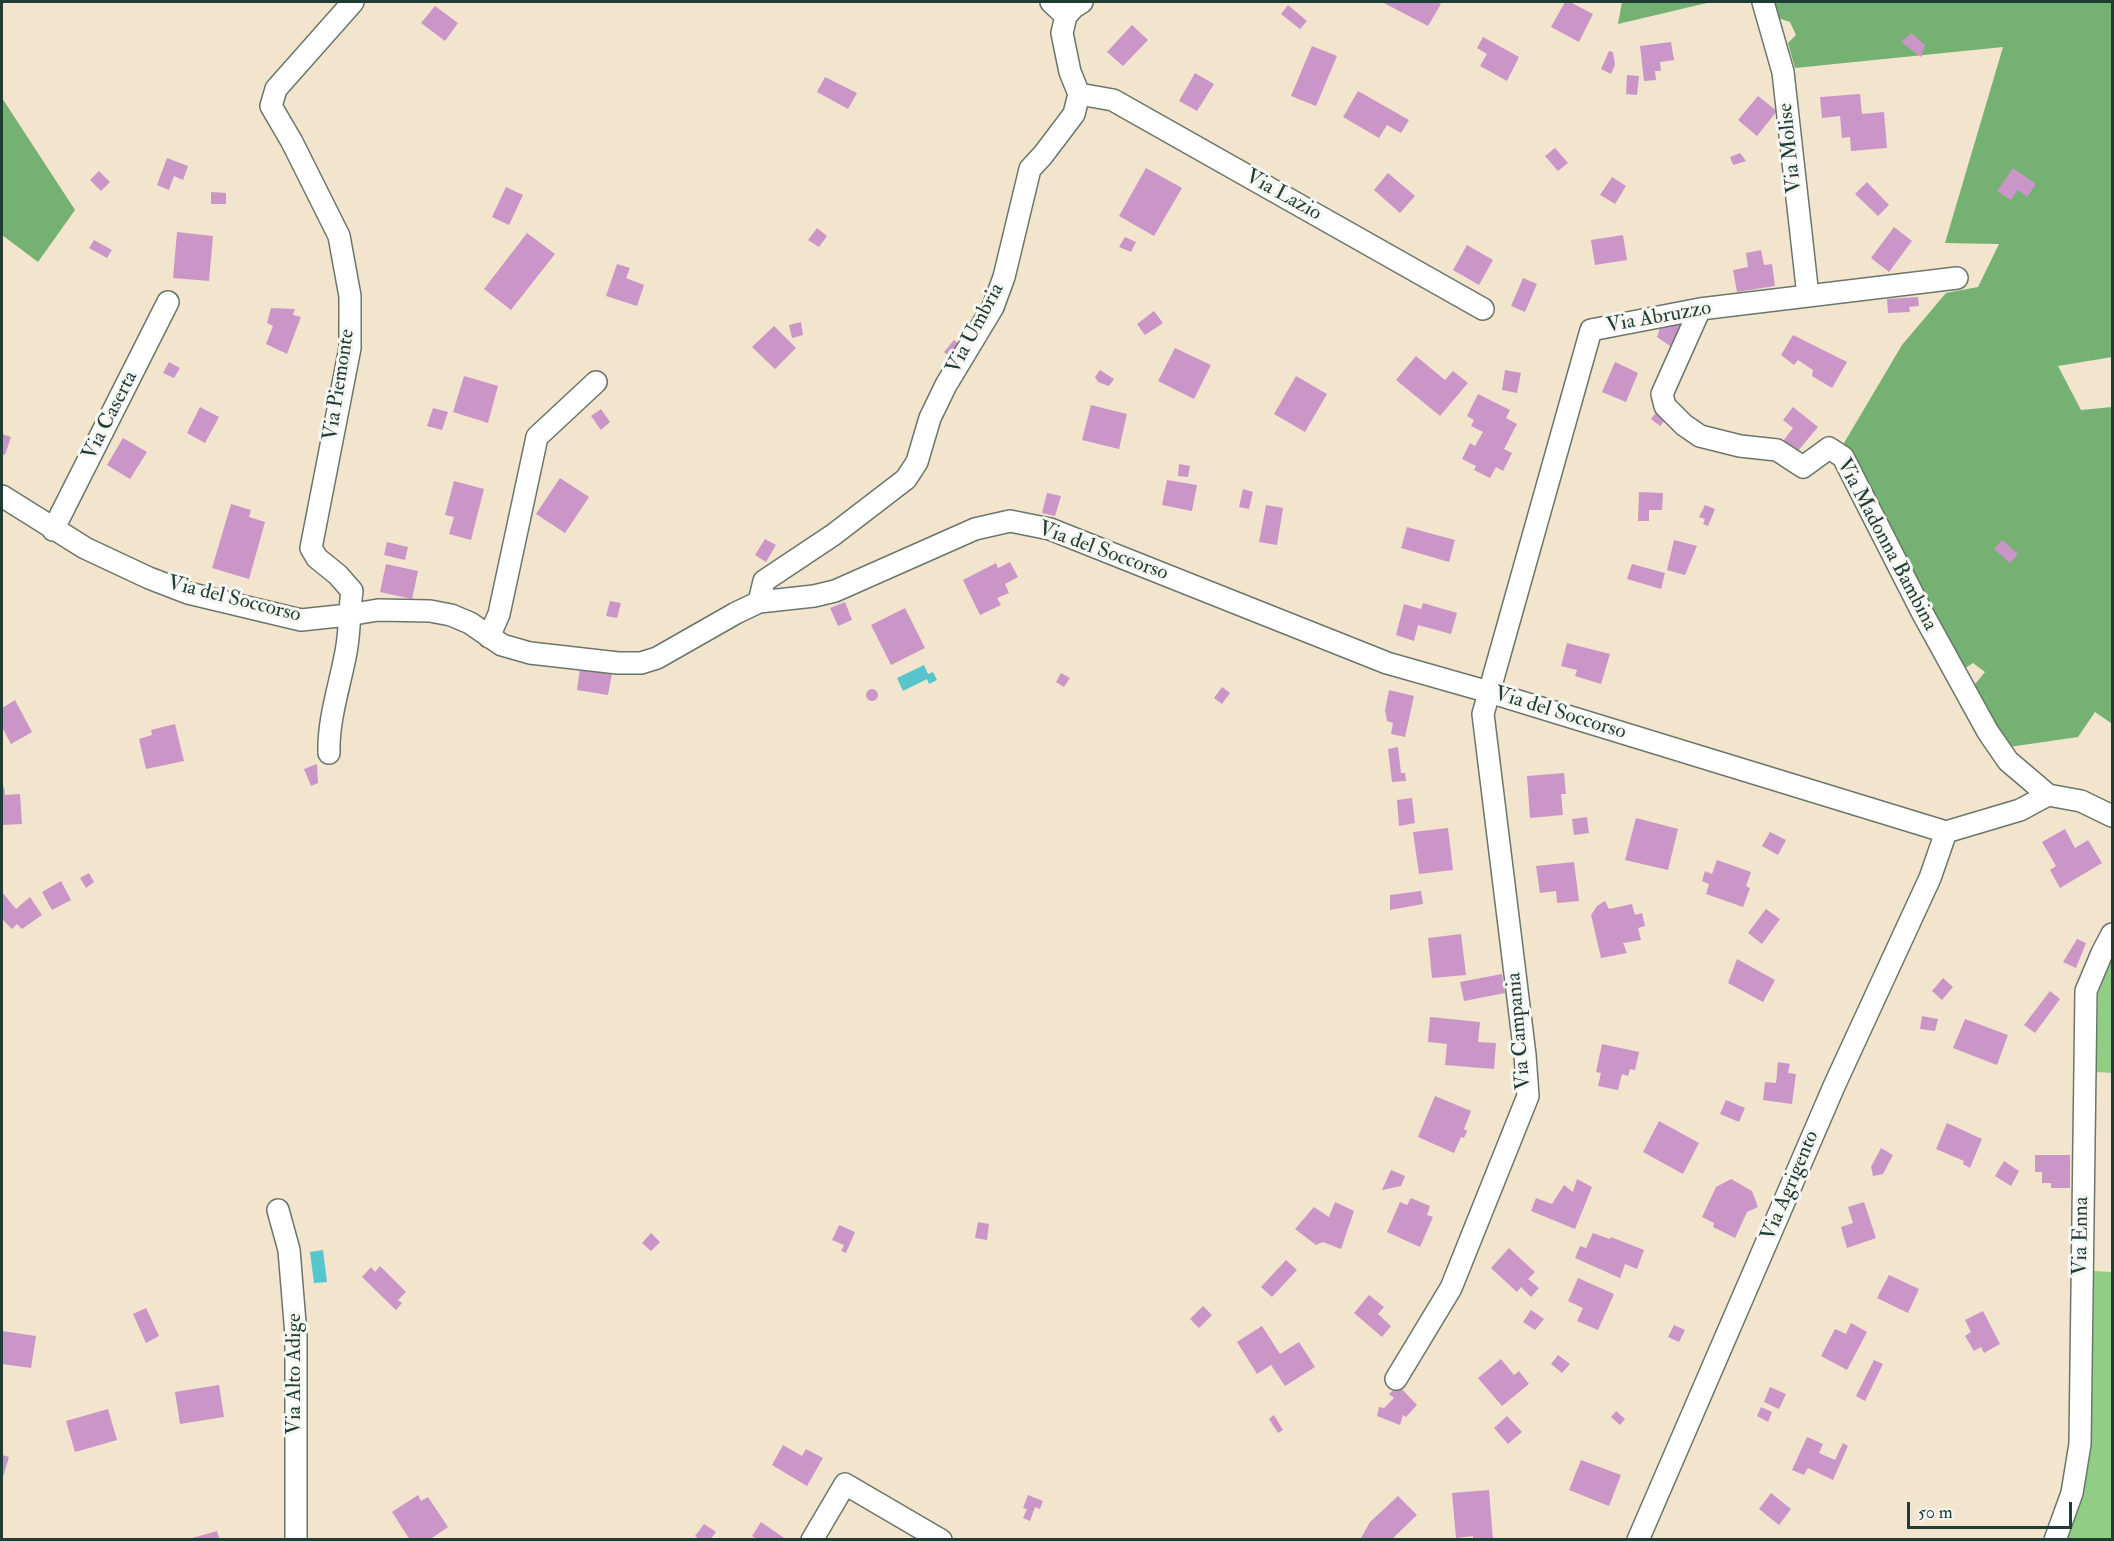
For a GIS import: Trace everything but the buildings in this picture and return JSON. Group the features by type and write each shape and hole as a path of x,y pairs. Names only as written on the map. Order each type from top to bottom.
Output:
{"street":[{"name":"Via Piemonte","path":"348,615 352,591 338,574 317,558 311,548 350,348 350,296 339,236 292,142 271,106 276,89 352,2"},
{"path":"1079,94 1070,72 1059,9 1074,7 1082,2"},
{"name":"Via Molise","path":"1763,2 1783,72 1808,296"},
{"name":"Via Lazio","path":"1079,94 1113,100 1483,309"},
{"name":"Via Umbria","path":"759,602 764,581 833,535 906,479 912,470 917,462 930,418 946,385 993,307 1004,277 1030,169 1074,114 1079,94"},
{"name":"Via Abruzzo","path":"1490,692 1591,330 1700,309 1957,278"},
{"name":"Via Caserta","path":"53,530 168,302"},
{"name":"Via Madonna Bambina","path":"1700,309 1662,394 1665,406 1684,425 1700,436 1740,446 1777,450 1803,467 1829,448 1843,457 1923,614 1989,732 2008,761 2048,795"},
{"path":"489,638 499,614 537,437 596,382"},
{"name":"Via del Soccorso","path":"2,496 85,549 188,593 301,620 378,610 430,611 451,615 470,623 502,645 530,653 618,663 641,663 657,658 735,613 759,602 835,591 975,530 1010,521 1050,529 1387,663 1490,692 1946,832"},
{"path":"329,753 328,736 347,648 348,615"},
{"name":"Via Campania","path":"1396,1379 1451,1288 1528,1096 1524,1044 1483,714 1490,692"},
{"path":"1946,832 2020,810 2048,795 2081,801 2112,816"},
{"name":"Via Agrigento","path":"1638,1539 1835,1084 1930,878 1946,832"},
{"name":"Via Enna","path":"2055,1539 2072,1492 2080,1444 2086,990 2112,934"},
{"name":"Via Alto Adige","path":"278,1210 290,1250 297,1335 296,1539"},
{"path":"812,1539 845,1485 940,1539"}],"green space":[{"path":"1622,2 1711,2 1618,24"},
{"path":"1773,2 2112,2 2112,357 2058,366 2081,410 2112,407 2111,723 2095,712 2078,737 2009,747 1971,689 1985,672 1973,663 1961,671 1929,615 1844,443 1902,345 1946,293 1978,287 1999,244 1945,243 2003,47 1795,68 1788,43 1796,35 1790,22 1778,18"},
{"path":"2,98 75,210 38,262 2,235"},
{"path":"2112,957 2112,1073 2096,1072 2098,994"},
{"path":"2094,1271 2112,1272 2112,1539 2067,1539 2082,1497 2091,1444"}],"water":[{"path":"924,665 928,674 933,672 937,680 929,684 927,679 903,691 897,678"},
{"path":"323,1250 327,1282 314,1283 310,1252"}]}
